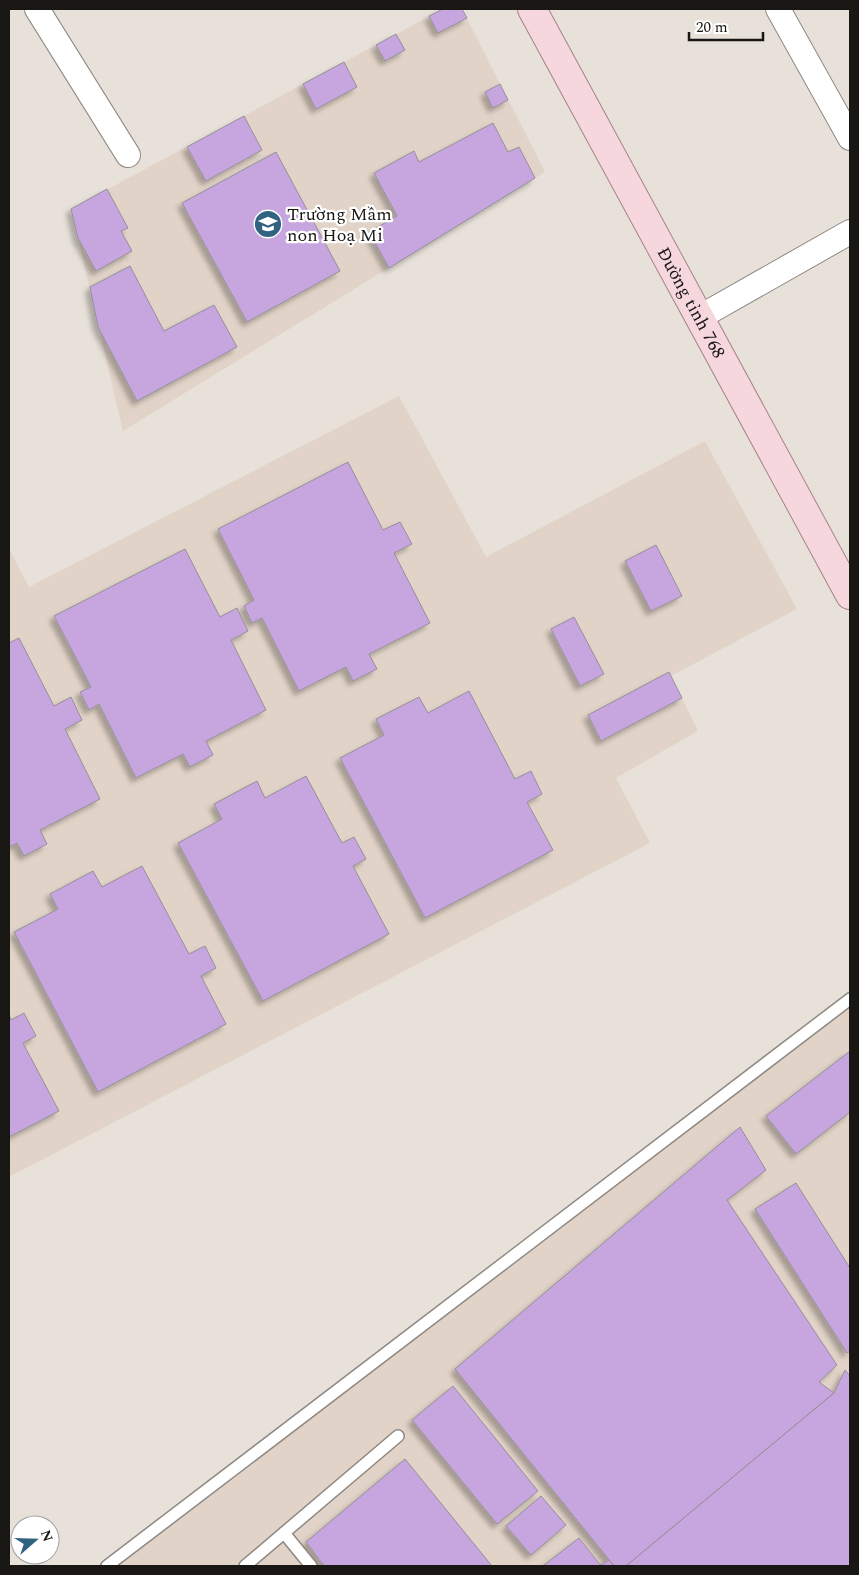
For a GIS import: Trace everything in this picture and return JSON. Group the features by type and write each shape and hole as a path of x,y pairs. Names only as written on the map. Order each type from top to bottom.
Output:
{"main road":[{"name":"Đường tỉnh 768","path":"532,9 850,595"}],"street":[{"path":"37,9 128,155"},
{"path":"778,9 850,138"},
{"path":"700,317 850,232"}],"lane":[{"path":"107,1566 850,999"},
{"path":"245,1566 398,1436"},
{"path":"284,1533 311,1566"}],"shaded area":[{"name":"Trường Mầm non Hoạ Mi","path":"443,9 462,9 545,172 123,431 71,209"},
{"path":"399,396 486,557 705,441 797,609 671,676 698,731 616,778 650,843 9,1177 9,549 29,587"},
{"path":"850,999 850,1566 107,1566"}],"building":[{"path":"443,9 462,9 467,18 438,33 429,16"},
{"path":"396,34 405,50 385,61 376,45"},
{"path":"344,62 357,87 316,109 303,84"},
{"path":"500,84 508,100 493,108 485,92"},
{"path":"244,116 262,150 206,181 187,147"},
{"path":"493,123 508,152 519,147 535,178 389,268 369,232 397,216 374,173 414,151 419,162"},
{"path":"276,152 340,271 247,322 182,203"},
{"path":"107,189 128,228 121,231 132,251 96,271 78,238 71,209"},
{"path":"130,266 164,331 214,305 237,347 137,401 98,327 90,287"},
{"path":"348,462 383,530 400,522 412,544 394,553 430,623 369,654 377,669 353,681 346,667 299,691 262,618 252,623 244,606 254,600 218,529"},
{"path":"656,545 682,596 651,611 625,561"},
{"path":"185,549 220,617 237,608 248,631 231,640 266,710 206,741 213,755 190,767 183,754 136,778 99,704 89,710 80,692 91,687 54,616"},
{"path":"574,617 604,674 580,686 551,629"},
{"path":"19,638 54,706 71,697 82,720 65,729 100,799 40,830 47,844 24,856 17,843 9,847 9,643"},
{"path":"669,672 682,698 601,741 588,715"},
{"path":"469,691 515,779 531,771 542,794 527,802 553,850 425,918 340,758 384,735 376,719 419,697 428,713"},
{"path":"306,776 342,843 354,837 366,859 353,866 389,934 263,1001 178,843 222,819 214,804 257,781 265,798"},
{"path":"142,866 189,954 205,946 216,968 201,976 226,1024 98,1092 14,932 58,909 50,894 93,871 102,887"},
{"path":"24,1013 36,1036 23,1043 59,1111 9,1137 9,1015 11,1020"},
{"path":"850,1051 850,1112 796,1154 766,1116"},
{"path":"740,1127 766,1170 727,1200 837,1365 819,1382 834,1393 626,1566 614,1566 455,1369"},
{"path":"796,1183 850,1268 850,1351 847,1353 755,1209"},
{"path":"845,1370 850,1376 850,1566 626,1566 834,1393"},
{"path":"453,1386 538,1491 497,1524 412,1420"},
{"path":"405,1459 492,1566 324,1566 306,1542"},
{"path":"541,1496 566,1525 531,1555 506,1526"},
{"path":"579,1538 601,1566 543,1566"},
{"path":"609,1560 614,1566 600,1565"}],"place":[{"name":"Trường Mầm non Hoạ Mi","path":"268,224"}]}
